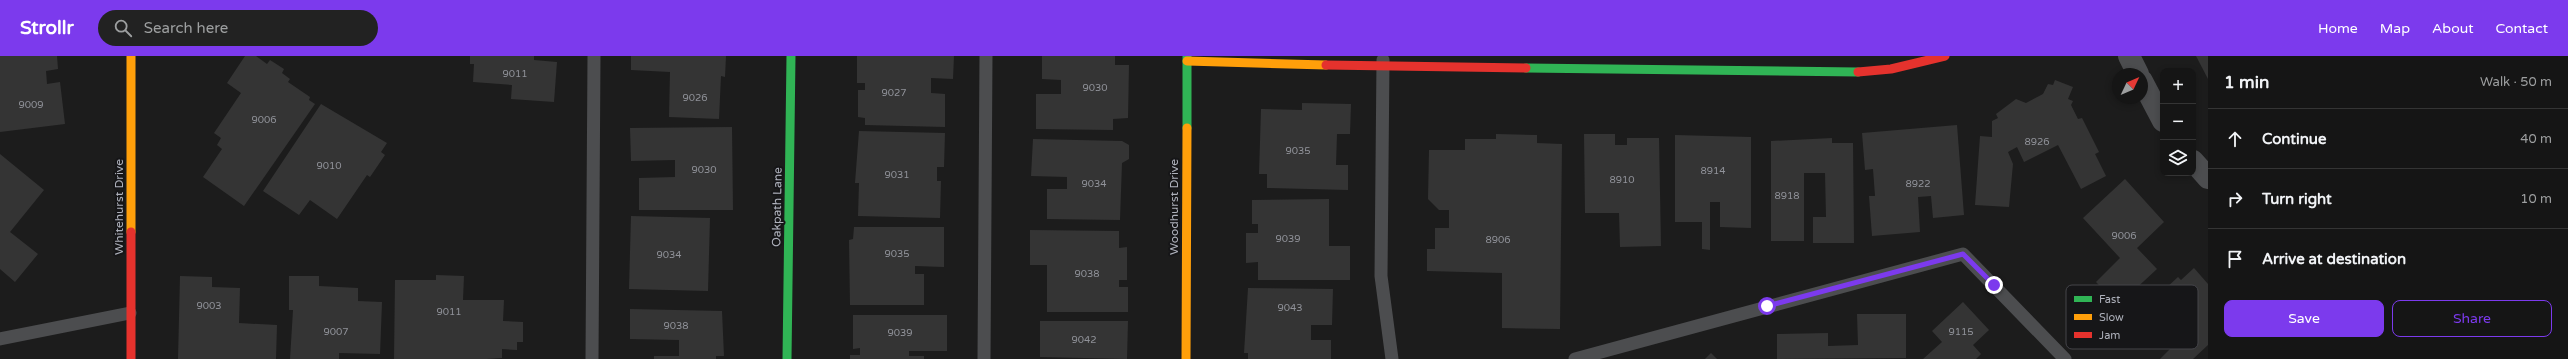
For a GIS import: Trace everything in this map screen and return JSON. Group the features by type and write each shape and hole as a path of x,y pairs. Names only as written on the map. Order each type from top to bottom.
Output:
{"street":[{"name":"Whitehurst Drive","path":"131,359 132,56"},
{"name":"Oakpath Lane","path":"787,359 791,56"},
{"path":"1187,58 1383,61 1840,73 1891,69 1945,56"},
{"path":"2128,56 2135,68"},
{"name":"Woodhurst Drive","path":"1186,359 1187,58"},
{"path":"2148,93 2160,115"},
{"path":"2196,164 2208,178"}],"lane":[{"path":"592,359 594,56"},
{"path":"984,359 986,56"},
{"path":"1383,61 1381,276 1392,359"},
{"path":"1575,359 1963,254 2065,359"},
{"path":"0,339 130,313"}],"building":[{"path":"0,56 57,56 58,69 46,71 47,84 60,82 65,124 0,132"},
{"path":"245,56 256,56 267,64 270,60 284,69 282,73 290,79 288,82 310,97 309,100 315,104 244,206 203,177 222,149 217,145 221,138 214,133 241,93 227,83"},
{"path":"470,56 534,56 534,60 557,62 554,102 511,99 512,85 473,82 474,64 470,64"},
{"path":"631,56 726,56 725,77 721,76 719,119 669,117 670,72 631,70"},
{"path":"857,56 954,56 953,79 931,78 931,93 945,94 945,127 865,125 865,118 858,117 858,90 865,90 865,83 857,83"},
{"path":"1042,56 1115,56 1115,65 1129,65 1128,118 1113,119 1113,130 1036,129 1036,94 1061,94 1061,80 1042,79"},
{"path":"2196,56 2208,56 2208,79"},
{"path":"2055,80 2073,87 2068,99 2073,101 2071,105 2078,119 2082,118 2099,152 2095,154 2106,176 2081,189 2058,145 2024,162 2017,147 2008,152 2013,164 2009,207 1975,205 1980,136 1992,137 1992,121 1998,118 1996,114 2016,99 2026,103 2043,94 2048,84 2053,85"},
{"path":"1302,103 1351,104 1350,134 1337,134 1336,165 1348,165 1348,190 1267,188 1267,174 1259,174 1261,109 1302,110"},
{"path":"321,104 387,143 381,152 385,155 370,177 367,175 337,219 310,200 299,215 263,191"},
{"path":"1957,125 1964,215 1933,218 1931,196 1918,197 1920,232 1872,236 1869,196 1875,196 1873,169 1865,170 1862,133"},
{"path":"732,127 733,210 639,210 639,178 675,177 675,160 631,161 630,128"},
{"path":"859,131 945,133 944,167 937,167 937,181 941,181 940,218 858,216 859,183 855,183"},
{"path":"1496,134 1537,135 1537,143 1562,144 1560,329 1502,328 1502,273 1427,271 1427,249 1435,249 1435,228 1449,228 1449,210 1439,210 1428,199 1429,150 1465,150 1465,139 1496,139"},
{"path":"1584,134 1615,134 1615,145 1627,145 1627,138 1659,138 1661,246 1620,247 1619,213 1585,213"},
{"path":"1675,135 1751,137 1751,228 1720,227 1720,202 1710,202 1710,250 1702,249 1702,222 1675,222"},
{"path":"1832,138 1832,143 1853,143 1854,243 1813,243 1813,217 1826,217 1825,173 1804,173 1804,241 1771,241 1771,141"},
{"path":"1033,139 1122,141 1129,145 1129,159 1122,163 1120,220 1047,219 1047,189 1067,189 1067,177 1031,176"},
{"path":"0,154 44,190 10,232 38,254 15,282 0,269"},
{"path":"2125,179 2164,222 2137,248 2157,269 2140,285 2099,285 2096,282 2120,258 2083,218"},
{"path":"1329,199 1329,246 1350,246 1350,280 1258,280 1258,262 1246,263 1246,233 1258,233 1258,224 1252,224 1252,200"},
{"path":"631,216 710,218 708,291 629,289"},
{"path":"854,227 944,227 944,267 915,266 915,274 924,274 924,305 850,305 849,240 853,239"},
{"path":"1030,230 1119,231 1119,248 1127,247 1127,280 1119,280 1119,287 1128,287 1128,312 1047,312 1047,265 1030,265"},
{"path":"2194,268 2208,284 2208,345 2193,359 2160,359 2170,349 2198,349 2198,285 2169,285 2178,277 2181,280"},
{"path":"436,275 464,276 463,300 504,300 503,321 523,322 523,342 517,342 517,350 502,349 502,358 394,359 395,280 436,280"},
{"path":"180,276 212,277 212,287 240,288 239,323 277,325 276,359 178,359"},
{"path":"289,276 319,276 319,286 358,288 358,301 382,302 380,354 339,353 339,359 290,359 293,310 289,310"},
{"path":"1248,288 1333,289 1332,325 1311,325 1311,340 1331,340 1331,359 1248,359 1248,353 1244,353"},
{"path":"1963,302 1989,330 1973,345 1981,354 1976,359 1923,359 1942,342 1932,331"},
{"path":"630,309 722,311 724,356 716,356 716,359 654,359 654,356 679,356 679,340 630,339"},
{"path":"1857,314 1906,314 1906,358 1777,359 1777,334 1828,333 1828,346 1858,345"},
{"path":"853,315 947,315 947,351 909,351 909,356 924,356 924,359 850,359 850,355 860,355 860,348 853,349"},
{"path":"1040,321 1128,321 1127,359 1040,357"},
{"path":"1711,353 1717,359 1705,359"}],"traffic: fast":[{"path":"787,359 791,56"},
{"path":"1187,56 1187,128"},
{"path":"1526,68 1858,72"}],"traffic: slow":[{"path":"131,56 131,232"},
{"path":"1187,61 1326,65"},
{"path":"1186,359 1187,128"}],"traffic: jam":[{"path":"1858,72 1891,69 1945,56"},
{"path":"1326,65 1526,68"},
{"path":"131,232 131,359"}],"route":[{"path":"1767,306 1963,254 1994,285"}]}
